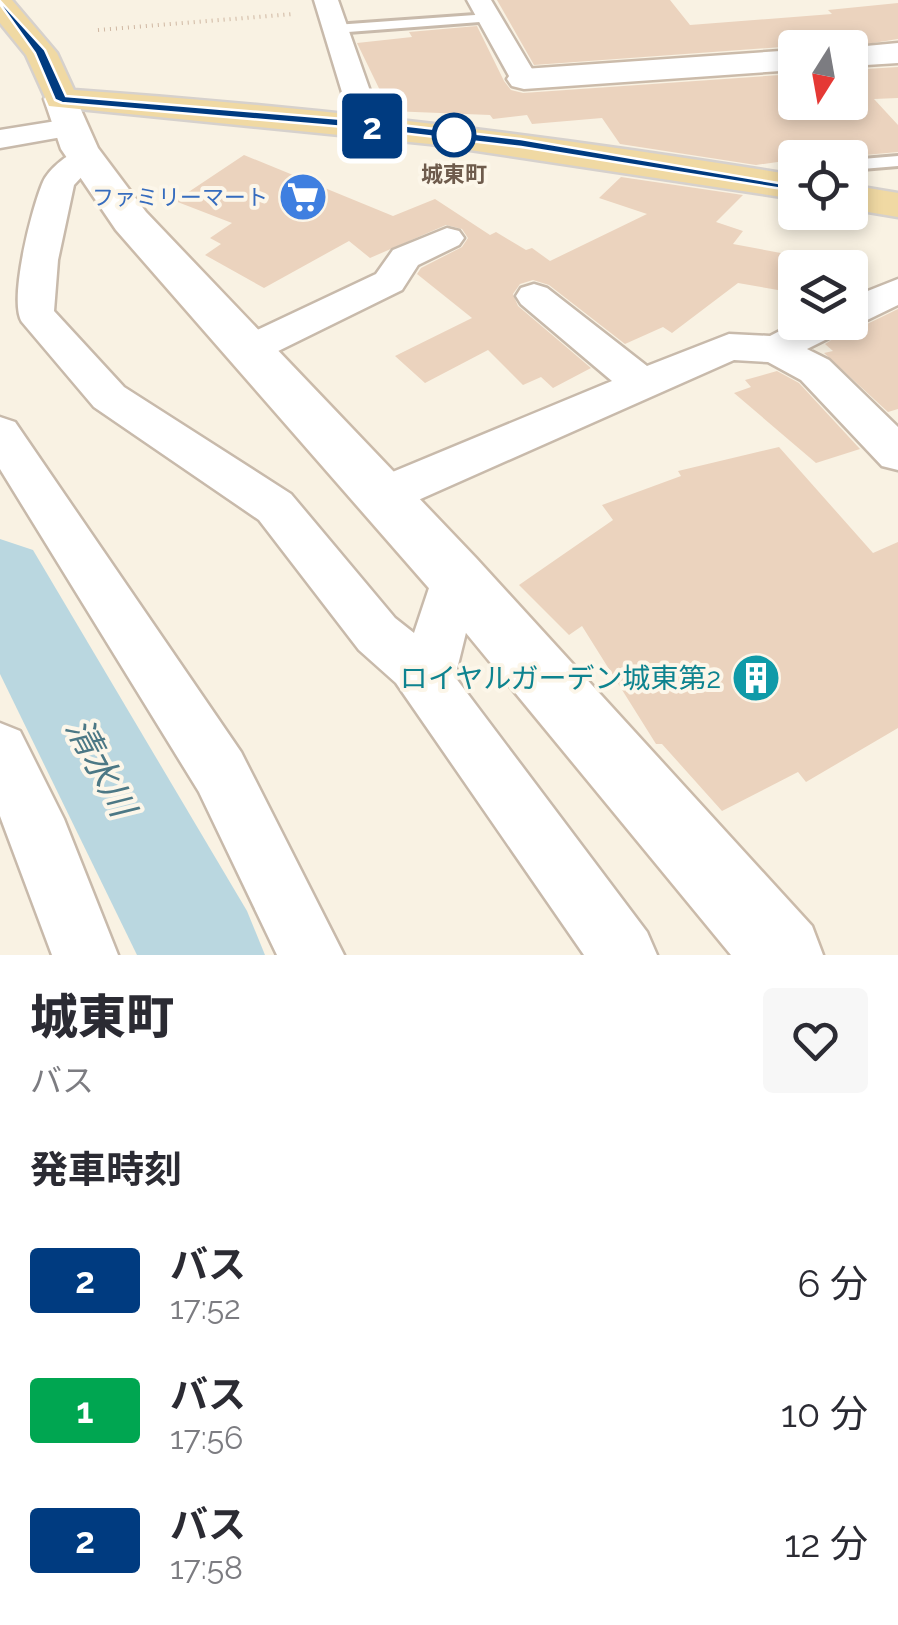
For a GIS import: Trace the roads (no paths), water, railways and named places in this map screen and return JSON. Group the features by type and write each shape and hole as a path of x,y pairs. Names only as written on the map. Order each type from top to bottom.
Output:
{"main road":[{"path":"0,4 40,52 72,128 367,125 582,150 778,184"},
{"path":"868,199 898,205"}],"street":[{"path":"484,9 524,80 778,61"},
{"path":"330,14 367,125"},
{"path":"868,55 898,53"},
{"path":"0,139 72,128"},
{"path":"72,128 131,221 455,576 783,955"},
{"path":"72,128 40,260 35,313 108,397 274,507 377,634 415,666 624,955"},
{"path":"248,350 400,294 405,258 447,238"},
{"path":"868,304 898,290"},
{"path":"534,296 642,384"},
{"path":"775,349 793,340"},
{"path":"382,496 730,347 775,349 815,370 898,454"},
{"path":"0,433 220,772 311,955"},
{"path":"426,682 455,576"},
{"path":"0,751 42,841 85,955"}],"lane":[{"path":"330,14 484,9"},
{"path":"868,164 898,161"}],"waterway":[{"name":"清水川","path":"0,578 203,955"}],"place":[{"name":"城東町","path":"454,135"},
{"name":"ファミリーマート","path":"303,197"},
{"name":"ロイヤルガーデン城東第2","path":"756,678"}]}
